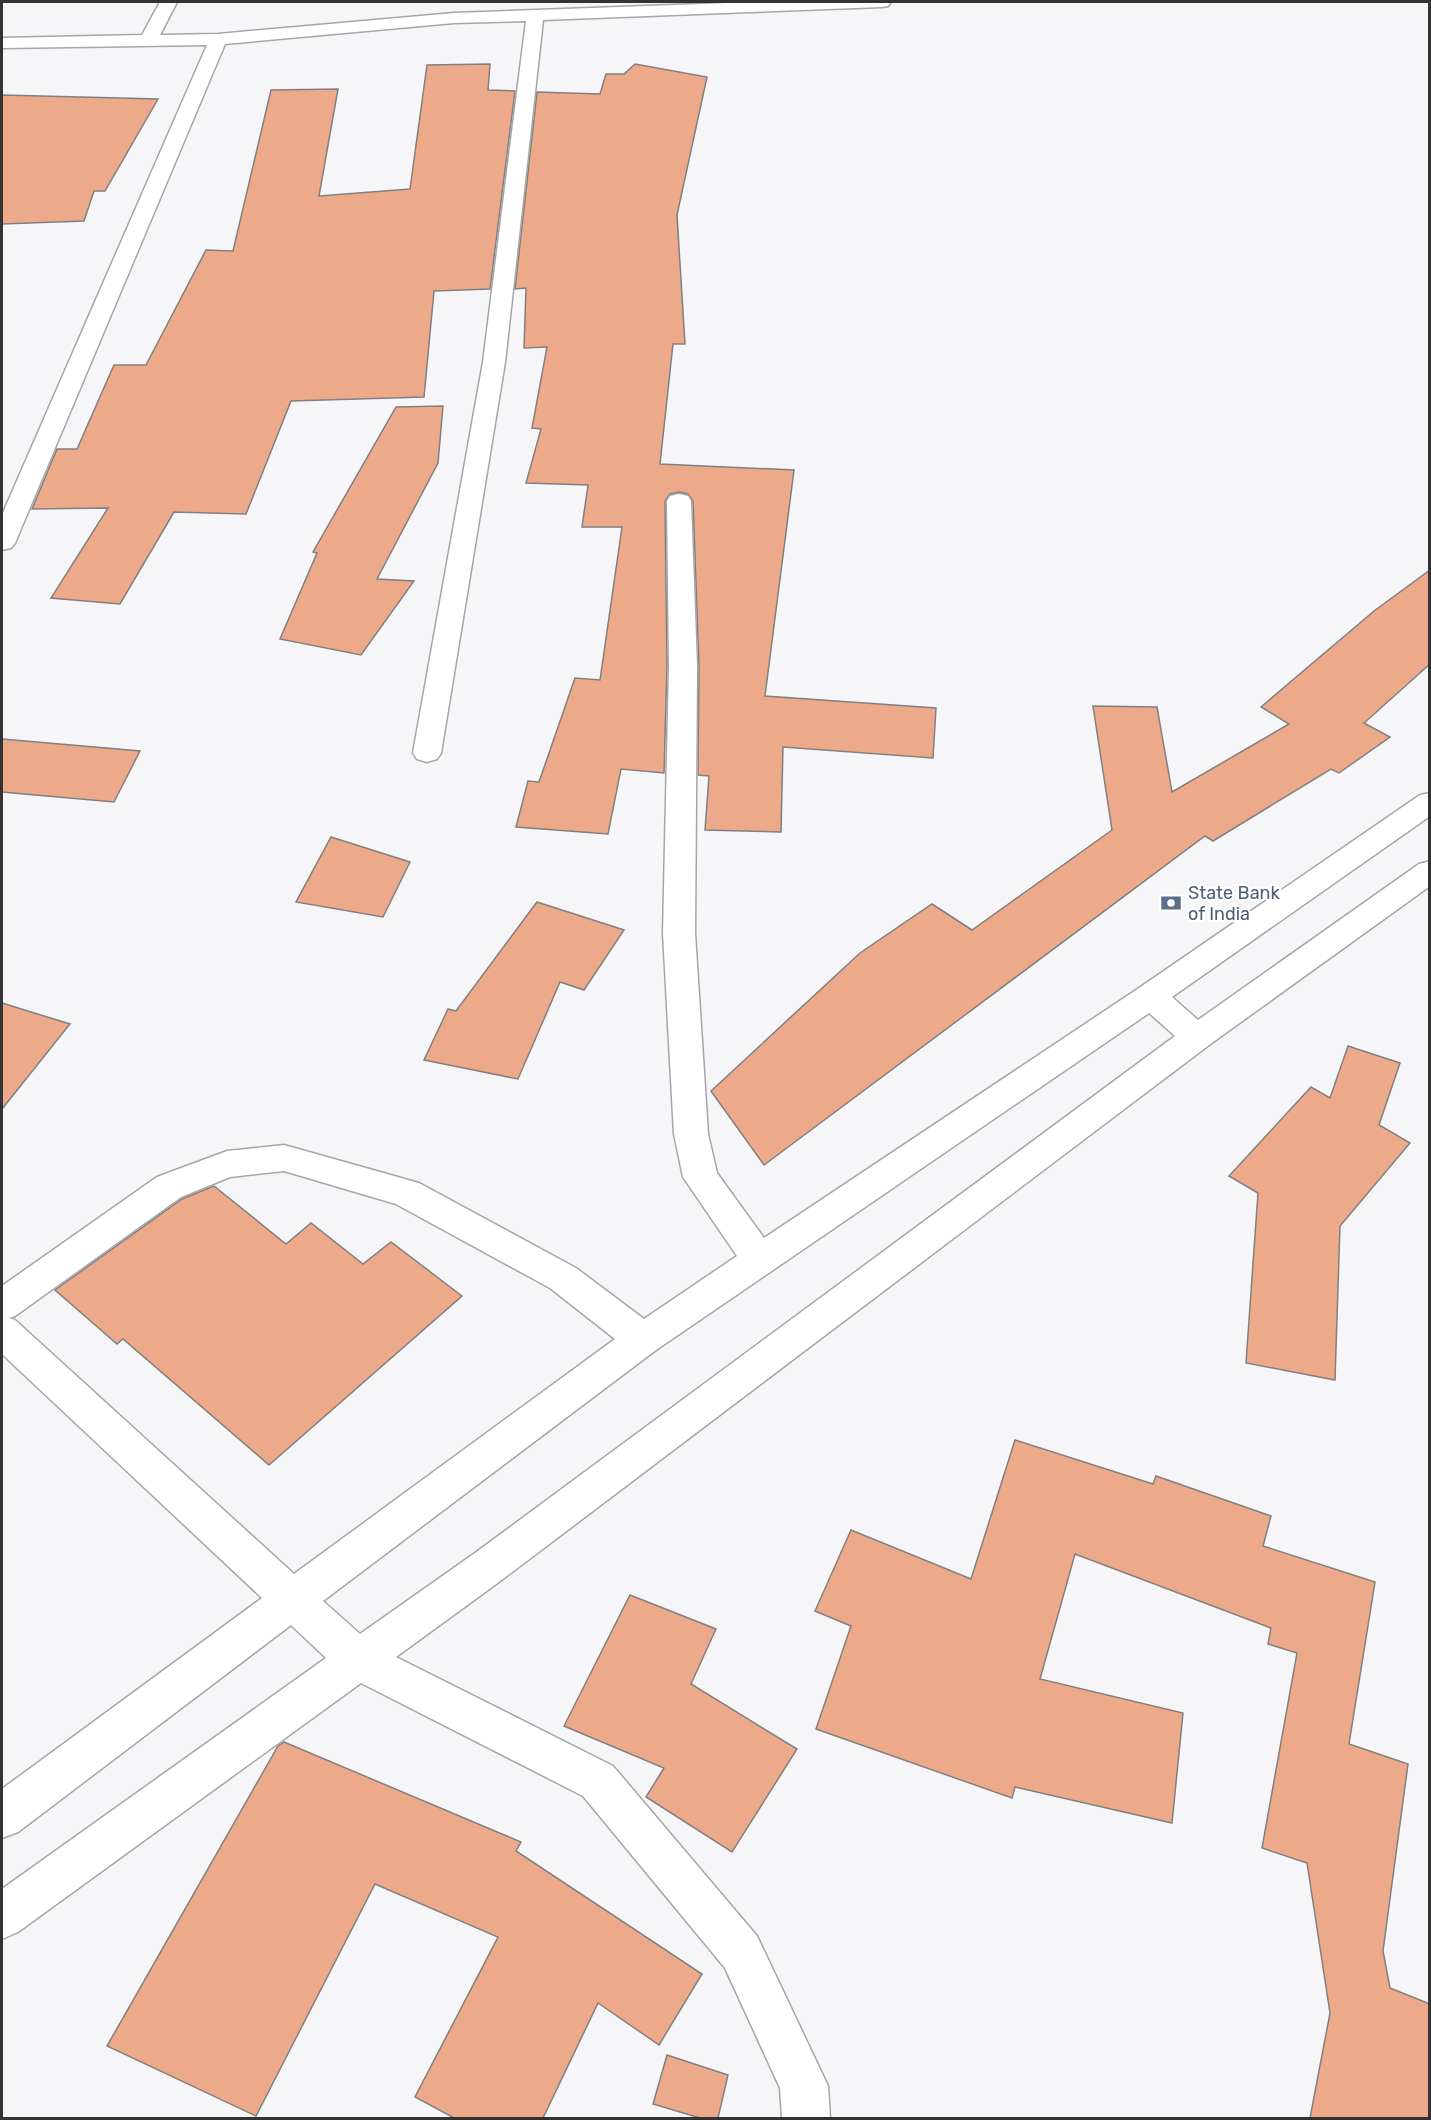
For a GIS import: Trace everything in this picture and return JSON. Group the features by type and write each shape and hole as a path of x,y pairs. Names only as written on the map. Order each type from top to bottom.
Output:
{"street":[{"path":"148,40 168,2"},
{"path":"2,43 218,39 457,10 535,17 882,2"},
{"path":"427,753 494,362 535,17"},
{"path":"2,543 218,39"},
{"path":"680,501 683,666 679,933 691,1134 700,1177 760,1260"},
{"path":"2,1816 643,1339 1150,996 1430,802"},
{"path":"2,1916 508,1552 1197,1037 1430,871"},
{"path":"1150,996 1197,1037"},
{"path":"2,1305 169,1187 227,1164 284,1158 407,1193 563,1278 643,1339"},
{"path":"2,1331 358,1660 598,1781 741,1952 804,2086 806,2118"}],"building":[{"path":"490,64 488,90 515,91 490,289 434,291 424,397 291,401 246,514 174,512 120,604 51,598 108,508 32,509 57,449 77,449 114,365 146,365 206,250 233,251 271,90 338,89 319,196 410,189 427,65"},
{"path":"635,64 707,77 677,215 685,344 673,344 660,464 794,470 765,696 936,708 933,758 783,747 781,832 705,830 709,776 698,775 699,666 693,501 688,494 679,492 670,494 665,501 667,666 664,773 621,769 608,834 516,827 528,781 539,782 575,678 600,680 622,527 582,527 588,485 526,483 541,429 532,428 547,347 524,348 526,288 515,289 537,92 600,94 606,74 624,74"},
{"path":"2,95 158,99 105,191 94,191 84,221 2,224"},
{"path":"443,406 438,463 377,579 414,581 361,655 280,639 317,553 313,552 396,407"},
{"path":"1430,570 1430,664 1364,723 1390,737 1339,773 1331,769 1213,841 1205,836 764,1165 711,1091 860,953 932,904 972,930 1112,830 1093,706 1157,707 1172,792 1289,724 1261,707 1374,611"},
{"path":"2,739 140,751 114,802 2,792"},
{"path":"331,837 410,862 383,917 296,902"},
{"path":"537,902 624,930 584,990 560,982 518,1079 424,1060 448,1009 456,1011"},
{"path":"2,1003 70,1024 2,1109"},
{"path":"1348,1046 1400,1063 1379,1125 1410,1143 1340,1226 1335,1380 1246,1363 1258,1193 1229,1176 1311,1087 1330,1098"},
{"path":"214,1186 286,1244 311,1223 363,1264 391,1242 462,1296 269,1465 123,1339 117,1344 55,1290 182,1199"},
{"path":"1015,1440 1153,1484 1156,1476 1271,1516 1263,1546 1375,1582 1349,1744 1408,1764 1383,1951 1390,1988 1430,2004 1430,2118 1310,2118 1330,2013 1307,1863 1262,1848 1297,1653 1268,1644 1271,1628 1075,1554 1040,1679 1183,1713 1172,1823 1015,1787 1012,1798 816,1729 851,1626 815,1611 851,1530 971,1579"},
{"path":"630,1595 716,1629 691,1684 797,1749 732,1852 646,1797 664,1768 564,1726"},
{"path":"284,1742 521,1842 516,1851 702,1974 659,2045 598,2003 543,2118 454,2118 415,2097 498,1937 375,1884 256,2116 107,2046 278,1746"},
{"path":"667,2055 728,2075 718,2118 700,2118 653,2104"}],"place":[{"name":"State Bank of India","path":"1171,903"}]}
